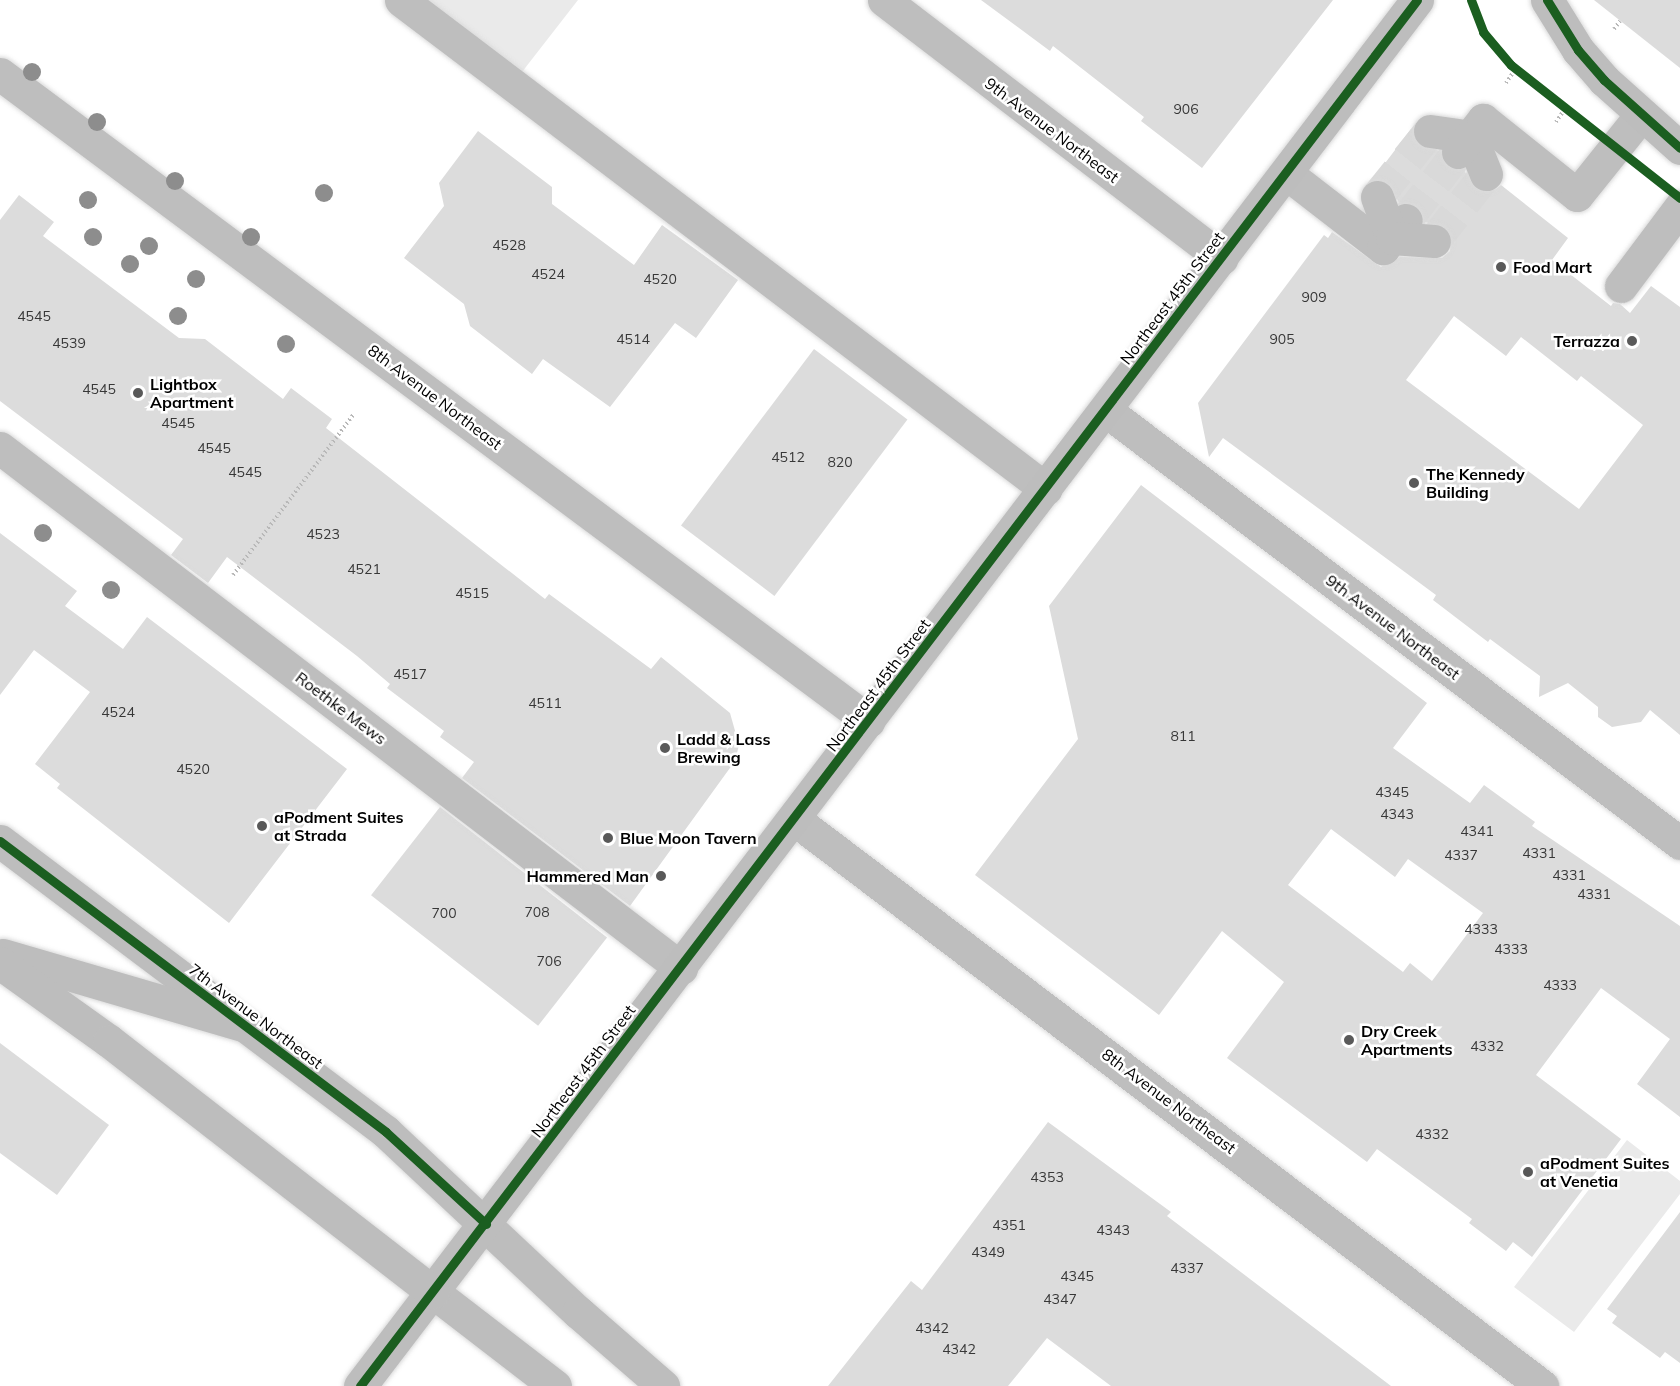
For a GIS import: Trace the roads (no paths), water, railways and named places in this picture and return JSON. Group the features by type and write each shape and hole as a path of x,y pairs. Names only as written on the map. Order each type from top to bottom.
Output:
{"main road":[{"name":"Northeast 45th Street","path":"360,1386 795,819 1417,0"},
{"path":"1552,2 1578,50 1641,115 1680,148"},
{"name":"7th Avenue Northeast","path":"0,841 386,1132 578,1312 663,1386"},
{"path":"0,954 243,1025"},
{"path":"0,963 126,1054 555,1386"}],"street":[{"path":"401,0 1046,489"},
{"name":"9th Avenue Northeast","path":"884,0 1222,258"},
{"name":"8th Avenue Northeast","path":"0,74 869,721"},
{"path":"1465,145 1483,120 1577,195 1641,115"},
{"path":"1430,130 1465,145 1486,174"},
{"path":"1286,174 1383,248 1399,229"},
{"path":"1377,197 1399,229 1434,242"},
{"path":"1621,285 1680,207"},
{"name":"9th Avenue Northeast","path":"1105,410 1680,843"},
{"name":"Roethke Mews","path":"0,448 681,968"},
{"name":"8th Avenue Northeast","path":"795,819 1542,1386"}],"tunnel":[{"path":"1377,197 1430,131"},
{"path":"1406,220 1458,152"},
{"path":"1434,241 1486,174"}],"place":[{"name":"Food Mart","path":"1501,267"},
{"name":"Terrazza","path":"1632,341"},
{"name":"Lightbox Apartment","path":"138,393"},
{"name":"The Kennedy Building","path":"1414,483"},
{"name":"Ladd & Lass Brewing","path":"665,748"},
{"name":"aPodment Suites at Strada","path":"262,826"},
{"name":"Blue Moon Tavern","path":"608,838"},
{"name":"Hammered Man","path":"661,876"},
{"name":"Dry Creek Apartments","path":"1349,1040"},
{"name":"aPodment Suites at Venetia","path":"1528,1172"}]}
